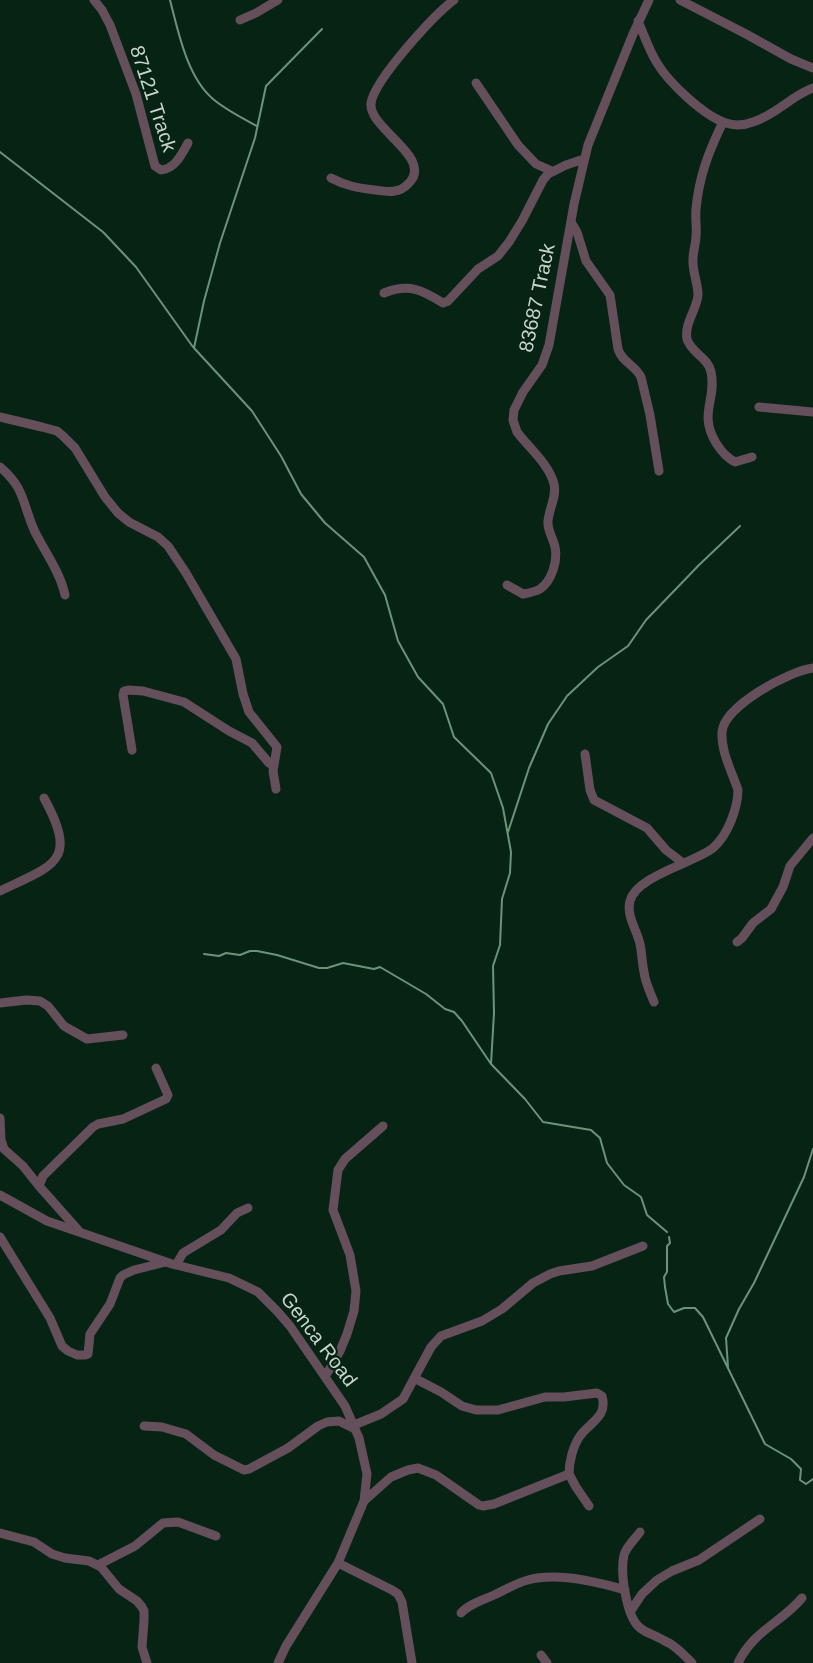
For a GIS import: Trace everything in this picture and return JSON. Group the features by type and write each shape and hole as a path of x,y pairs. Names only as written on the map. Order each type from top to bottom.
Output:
{"street":[{"name":"87121 Track","path":"94,0 110,25 136,94 155,166 161,170 170,168 182,155 188,143"},
{"path":"240,20 278,0"},
{"path":"331,178 344,185 393,192 404,188 414,177 415,167 374,116 371,103 393,66 432,19 454,0"},
{"name":"83687 Track","path":"507,585 523,594 538,590 543,587 554,569 557,556 548,525 554,485 550,474 514,427 513,416 516,403 542,365 547,351 578,184 588,145 638,21 649,0"},
{"path":"680,0 813,68"},
{"path":"638,21 652,54 663,72 686,96 723,122 740,125 757,121 800,93 813,88"},
{"path":"476,82 518,145 536,164 552,171"},
{"path":"723,122 708,152 698,188 693,257 698,292 687,336 692,348 709,365 710,400 707,417 713,438 726,455 735,462 752,457"},
{"path":"384,293 396,288 407,288 424,292 443,303 448,301 482,266 498,256 509,242 543,180 552,171 584,159"},
{"path":"572,222 586,261 610,295 620,356 641,377 659,471"},
{"path":"759,407 813,412"},
{"path":"0,417 57,431 75,448 100,490 118,513 129,522 158,537 168,546 236,660 245,704 249,712 277,747 274,766 276,789"},
{"path":"0,467 13,480 22,494 33,526 59,576 65,595"},
{"path":"654,1002 646,983 642,950 631,918 629,902 635,891 645,883 714,847 726,832 736,807 738,790 723,745 722,733 726,720 740,706 773,684 797,671 813,668"},
{"path":"132,750 123,695 124,691 128,690 143,691 184,702 245,739 274,766"},
{"path":"585,754 590,790 594,800 647,828 666,850 683,863"},
{"path":"0,891 36,875 59,852 61,847 59,832 44,798"},
{"path":"737,942 750,926 771,909 783,887 789,869 813,838"},
{"path":"0,1003 40,1001 48,1006 64,1026 87,1039 123,1035"},
{"path":"39,1186 47,1172 93,1127 123,1119 166,1099 168,1095 156,1068"},
{"path":"0,1118 4,1149 23,1166 80,1232"},
{"path":"325,1377 347,1334 354,1311 356,1291 350,1255 333,1210 338,1170 345,1159 383,1126"},
{"name":"Genca Road","path":"0,1195 47,1221 166,1262 229,1278 258,1292 278,1311 345,1406 355,1427 367,1474 364,1501 338,1563 286,1646 278,1663"},
{"path":"176,1265 183,1253 221,1230 237,1213 248,1208"},
{"path":"0,1237 50,1318 62,1346 82,1356 88,1354 90,1334 110,1304 123,1275 166,1262"},
{"path":"144,1426 162,1427 186,1434 214,1455 244,1470 249,1469 288,1448 327,1422 339,1421 355,1427 394,1406 403,1399 431,1347 441,1336 492,1316 533,1283 559,1271 592,1266 643,1246"},
{"path":"414,1378 462,1406 476,1410 498,1410 545,1397 600,1393 604,1408 579,1438 570,1460 569,1474 589,1506"},
{"path":"364,1501 391,1477 418,1468 436,1475 472,1501 483,1506 495,1504 569,1474"},
{"path":"630,1612 642,1594 657,1580 699,1560 760,1519"},
{"path":"98,1565 135,1546 163,1523 178,1522 216,1536"},
{"path":"640,1532 624,1554 625,1590 633,1620 640,1628 672,1645 692,1663"},
{"path":"0,1533 34,1542 52,1554 98,1565 118,1589 142,1607 144,1611 142,1647 147,1663"},
{"path":"338,1563 398,1594 402,1602 412,1663"},
{"path":"461,1613 464,1609 525,1580 537,1578 573,1578 599,1582 625,1590"},
{"path":"738,1663 743,1652 753,1641 767,1627 787,1614 802,1598"},
{"path":"541,1654 547,1663"}],"waterway":[{"path":"170,0 185,53 196,79 204,90 223,107 257,126"},
{"path":"322,29 266,86 255,138 220,243 194,348 252,411 281,456 301,494 325,523 364,557 385,595 398,641 418,677 443,704 454,737 491,773 503,808 511,852 510,873 502,899 500,945 493,966 494,1013 491,1064"},
{"path":"0,152 103,232 136,267 193,347"},
{"path":"508,832 529,768 548,724 567,696 598,667 628,646 646,620 740,526"},
{"path":"204,954 240,955 257,951 319,968 343,963 374,969 380,967 426,994 445,1009 454,1012 491,1064 525,1099 543,1122 591,1130 600,1138 607,1163 624,1185 641,1197 647,1215 667,1232"},
{"path":"728,1367 726,1338 804,1177 813,1149"},
{"path":"669,1237 667,1272 664,1277 668,1304 674,1312 684,1308 695,1308 703,1317 765,1444 791,1459 801,1469 800,1480 806,1484 813,1479"}]}
